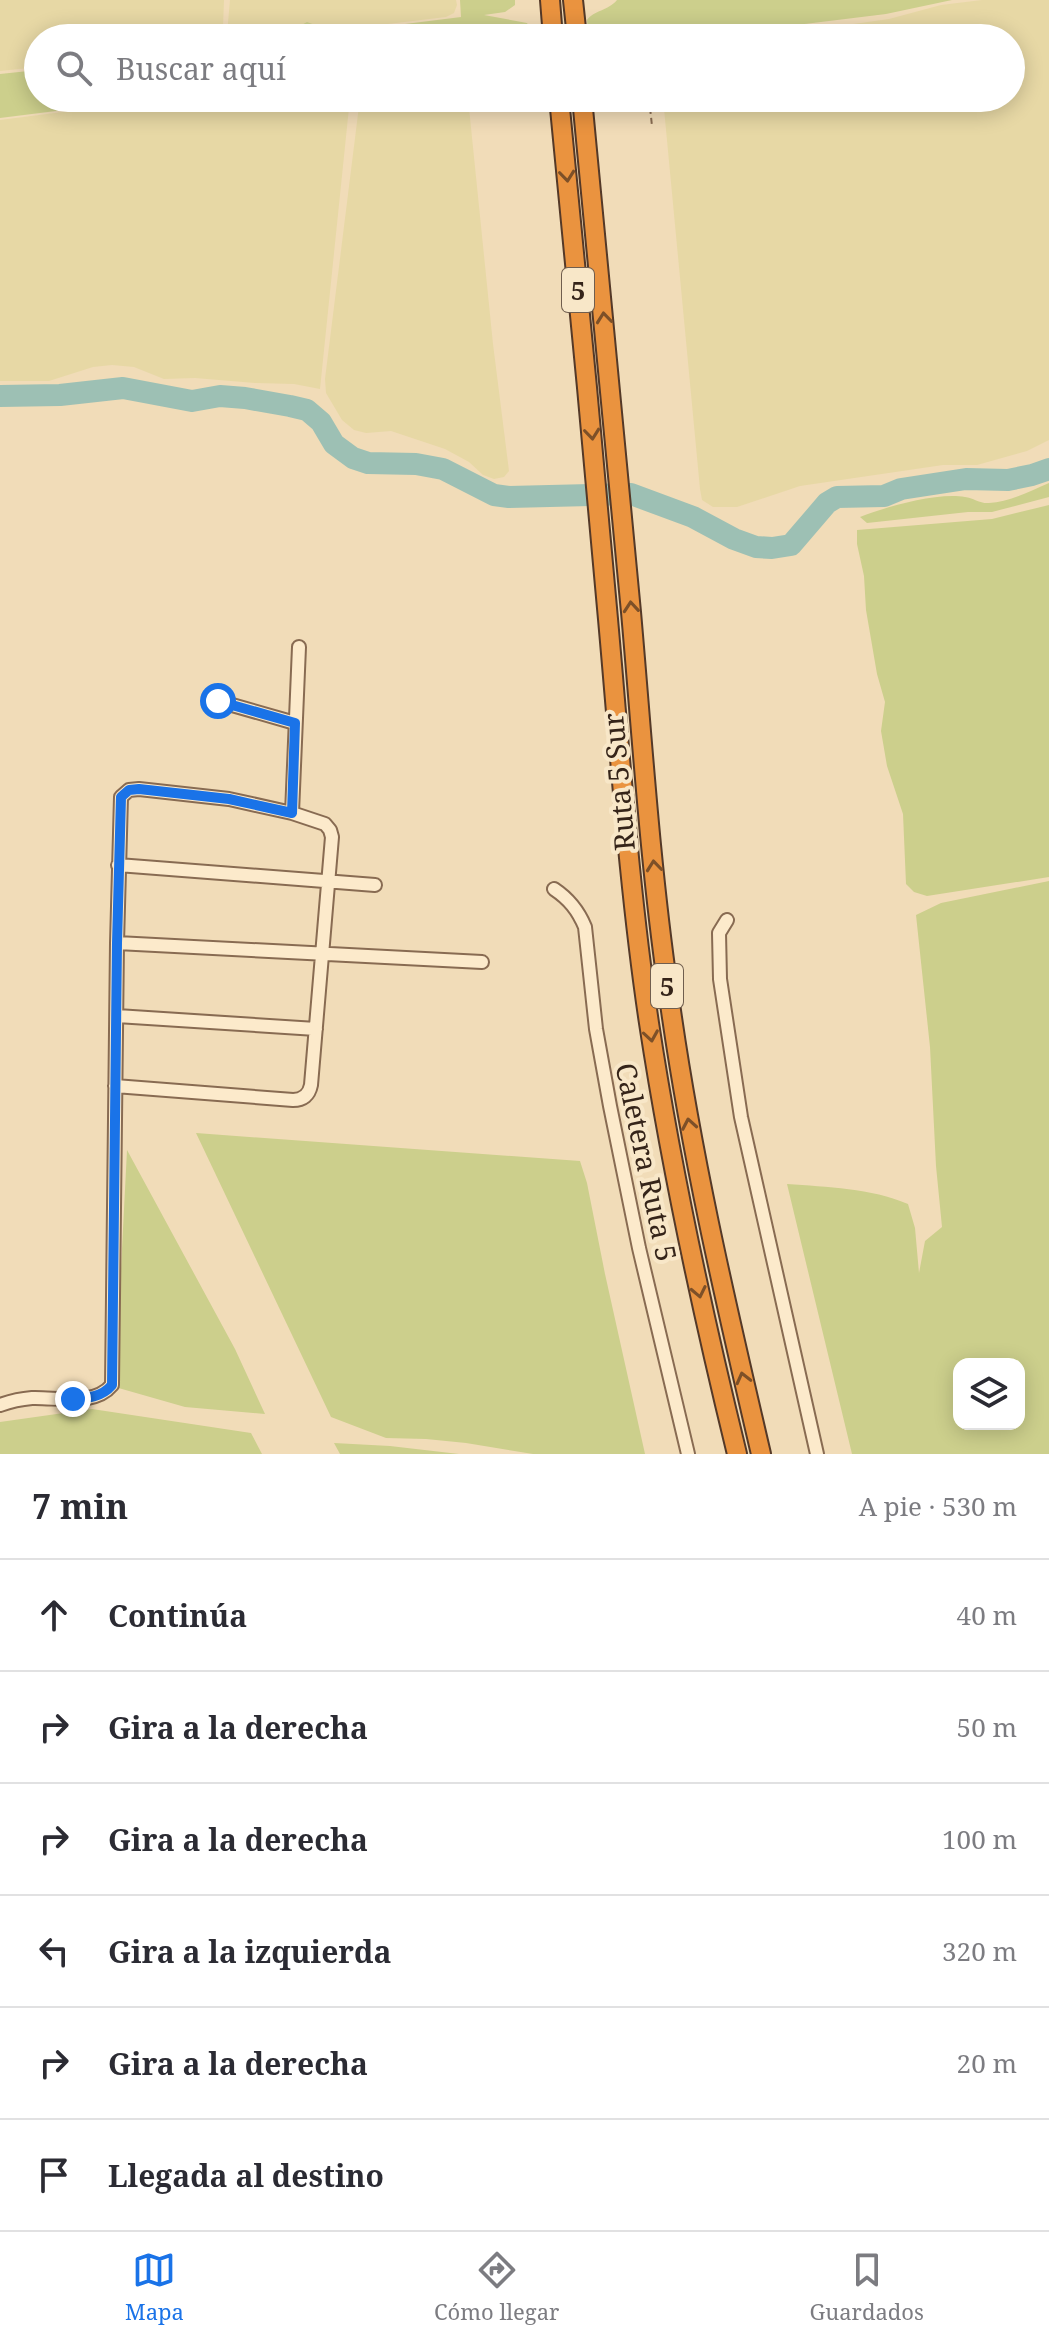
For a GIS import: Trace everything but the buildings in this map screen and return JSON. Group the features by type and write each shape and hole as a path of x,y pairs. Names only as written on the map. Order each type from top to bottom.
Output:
{"highway":[{"name":"Ruta 5 Sur","path":"560,112 597,481 630,866 649,1020 687,1235 737,1454"},
{"name":"Ruta 5 Sur","path":"583,112 655,874 674,1033 708,1220 761,1454"}],"street":[{"path":"292,813 299,647"},
{"path":"218,701 295,723"},
{"path":"0,1405 16,1399 94,1397 112,1385 115,1086 117,1016 118,865 120,801 123,794 139,789 217,798 292,813 318,821 330,830 329,881 308,1093 302,1099 115,1086"},
{"path":"118,865 375,885"},
{"name":"Caletera Ruta 5","path":"554,889 572,903 585,927 596,1029 619,1152 688,1454"},
{"path":"727,920 719,933 720,979 741,1117 817,1454"},
{"path":"117,943 482,962"},
{"path":"117,1016 316,1029"}],"path":[{"path":"650,112 652,126"}],"shaded area":[{"path":"0,0 224,0 223,24 24,24 24,68 0,71"},
{"path":"230,0 456,0 457,5 454,13 446,17 388,24 228,24"},
{"path":"982,0 1049,0 1049,440 1027,451 977,465 943,465 800,486 737,507 713,507 702,500 700,489 664,112 1025,112 1025,24 853,24 889,19 941,5"},
{"path":"63,112 349,112 320,389 294,384 164,379 134,367 112,365 93,367 49,381 0,381 0,120"},
{"path":"358,112 469,112 509,471 504,477 494,479 445,449 391,431 366,433 354,430 342,420 326,393 325,379"}],"green space":[{"path":"460,0 515,0 515,5 505,12 484,15 528,24 405,24 461,17"},
{"path":"617,0 952,0 886,14 805,24 587,24 590,17"},
{"path":"24,71 24,112 48,112 0,118 0,74"},
{"path":"1049,483 1049,497 992,512 867,523 860,517 926,498 954,496 983,503 997,502"},
{"path":"1049,505 1049,877 927,896 914,892 906,884 903,814 887,766 881,731 885,702 866,610 857,530 992,519"},
{"path":"1049,881 1049,1454 852,1454 787,1184 864,1191 908,1204 915,1228 919,1273 925,1241 942,1227 930,1047 916,915 941,903"},
{"path":"196,1133 580,1161 645,1454 533,1454 466,1443 386,1438 331,1417"},
{"path":"127,1150 235,1349 265,1414 185,1407 115,1387"},
{"path":"92,1409 251,1433 262,1454 0,1454 0,1422"},
{"path":"334,1443 390,1446 459,1454 340,1454"}],"waterway":[{"path":"0,396 60,395 123,388 192,401 220,396 290,406 307,410 321,422 334,444 353,458 368,463 416,464 443,469 494,495 509,497 631,494 693,517 756,547 791,545 827,503 837,497 884,496 901,489 966,479 1008,480 1049,469"}],"route":[{"path":"73,1399 94,1397 112,1385 121,797 129,790 139,789 229,799 292,813 295,723 218,701"}]}
